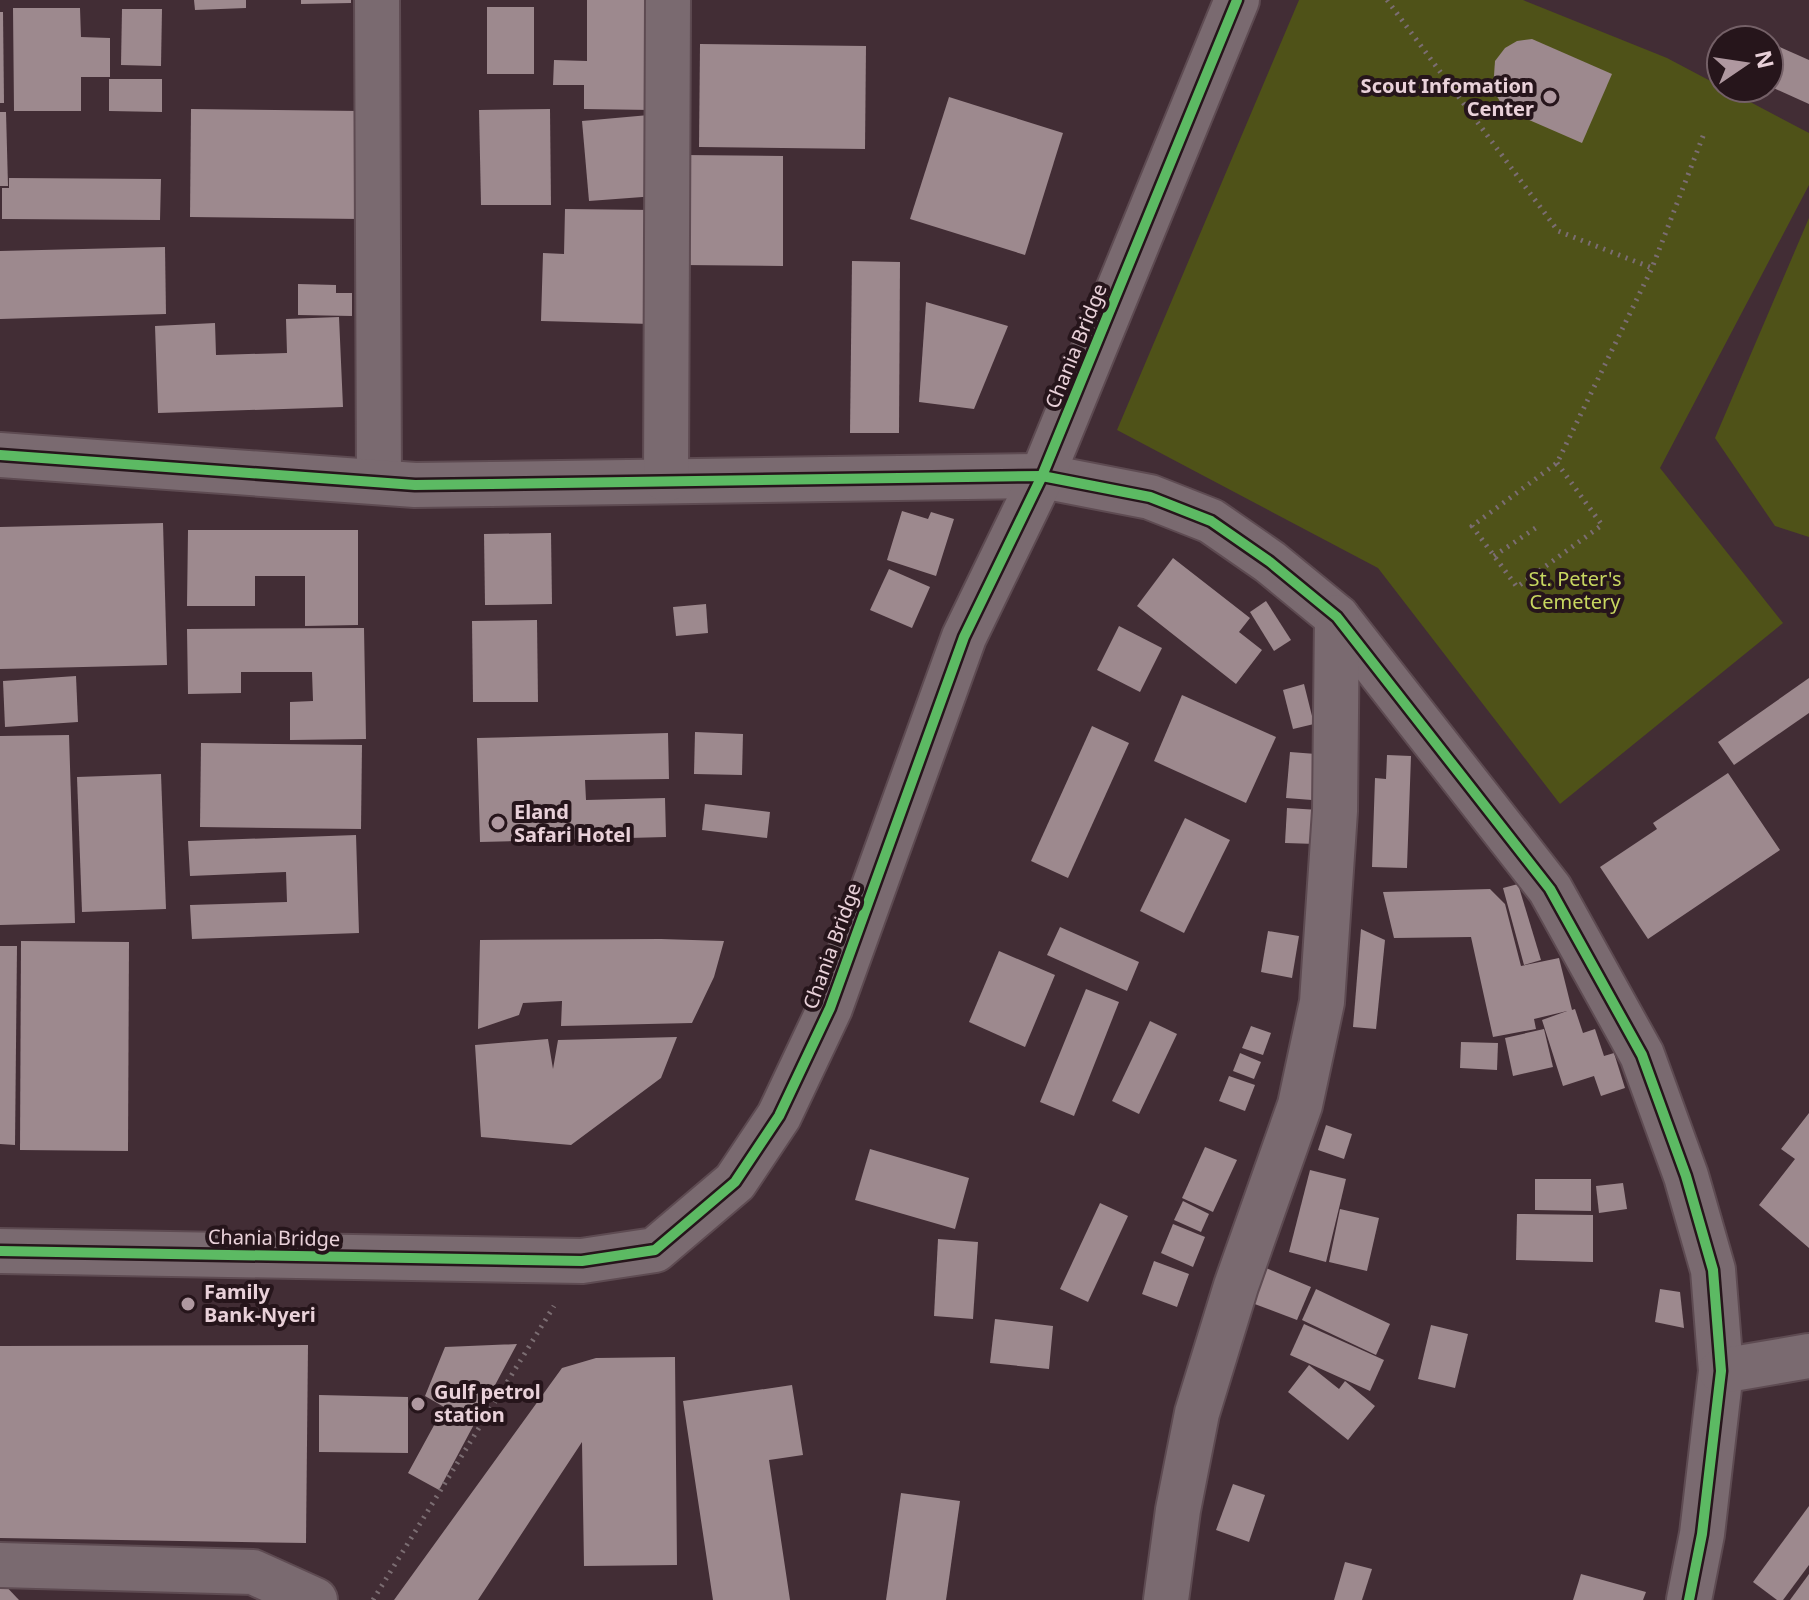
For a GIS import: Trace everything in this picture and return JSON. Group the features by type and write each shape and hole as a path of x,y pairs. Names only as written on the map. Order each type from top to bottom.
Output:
{"street":[{"path":"377,0 379,482"},
{"path":"666,480 668,0"},
{"name":"Chania Bridge","path":"0,1251 582,1261 655,1250 735,1182 779,1116 830,1008 964,637 1042,476 1234,3"},
{"path":"0,455 415,485 1042,476 1150,497 1211,521 1270,562 1337,617 1550,889 1642,1055 1686,1176 1713,1270 1721,1371 1691,1600"},
{"path":"1166,1600 1178,1510 1197,1413 1236,1286 1300,1105 1322,1002 1335,811 1337,617"},
{"path":"1721,1371 1809,1356"},
{"path":"0,1565 253,1572 315,1600"}],"path":[{"path":"1387,0 1558,231 1652,268"},
{"path":"1557,463 1602,525 1517,587 1472,526 1557,463 1652,268 1705,131"},
{"path":"1494,556 1540,525"},
{"path":"373,1600 582,1261"}],"green space":[{"name":"St. Peter's Cemetery","path":"1299,0 1523,0 1667,58 1705,78 1705,104 1754,104 1809,133 1809,185 1660,468 1783,623 1560,804 1378,568 1117,430"},
{"path":"1809,218 1809,537 1775,526 1715,438"}],"building":[{"path":"194,0 246,0 246,8 195,10"},
{"path":"301,0 351,0 351,3 301,4"},
{"path":"587,0 654,0 652,110 584,109 584,85 553,85 554,60 587,61"},
{"path":"487,7 534,7 534,74 487,74"},
{"path":"13,8 80,8 81,37 110,38 110,77 81,77 81,111 14,111"},
{"path":"122,9 162,9 161,66 121,65"},
{"path":"0,12 3,12 4,103 0,103"},
{"name":"Scout Infomation Center","path":"1532,39 1612,74 1582,143 1513,113 1501,103 1493,90 1495,61 1505,48 1517,41"},
{"path":"700,44 866,46 865,149 699,147"},
{"path":"1785,49 1809,60 1809,104 1785,93"},
{"path":"109,79 162,79 162,112 109,111"},
{"path":"949,97 1063,133 1025,255 910,219"},
{"path":"191,109 361,111 360,219 190,217"},
{"path":"550,109 551,205 481,205 479,110"},
{"path":"0,112 6,112 8,186 0,186"},
{"path":"649,115 656,196 589,201 582,121"},
{"path":"684,155 783,156 783,266 683,265"},
{"path":"9,178 161,179 160,220 2,219 2,188 9,188"},
{"path":"565,209 653,210 651,324 541,321 543,253 564,254"},
{"path":"165,247 166,314 0,319 0,251"},
{"path":"852,261 900,262 899,433 850,433"},
{"path":"298,284 336,285 336,293 352,293 352,316 298,315"},
{"path":"926,302 1008,326 974,409 919,402"},
{"path":"339,317 343,407 158,413 155,326 215,323 216,355 287,353 286,319"},
{"path":"902,511 928,519 931,512 954,519 936,576 887,560"},
{"path":"163,523 167,665 0,669 0,527"},
{"path":"188,530 358,530 358,625 305,626 305,576 255,576 255,606 187,606"},
{"path":"551,533 552,604 485,605 484,534"},
{"path":"1173,558 1250,618 1239,632 1262,650 1236,684 1137,606"},
{"path":"889,569 930,587 912,628 870,610"},
{"path":"1266,601 1291,640 1274,651 1250,612"},
{"path":"706,604 708,633 676,636 673,607"},
{"path":"537,620 538,702 473,702 472,621"},
{"path":"1119,626 1162,648 1140,692 1097,670"},
{"path":"364,628 366,739 290,740 290,702 313,701 312,672 241,672 241,693 188,694 187,629"},
{"path":"76,676 78,722 5,727 3,681"},
{"path":"1809,678 1809,713 1734,765 1718,742"},
{"path":"1304,684 1314,724 1293,729 1283,690"},
{"path":"1182,695 1276,737 1246,803 1154,761"},
{"path":"1092,726 1129,743 1068,878 1031,861"},
{"path":"695,732 743,734 742,775 694,774"},
{"path":"668,733 669,779 585,780 586,800 665,798 666,837 480,842 477,738"},
{"path":"69,735 75,923 0,925 0,736"},
{"path":"201,743 362,745 361,829 200,827"},
{"path":"1290,752 1316,754 1312,800 1286,798"},
{"path":"1387,755 1411,756 1407,868 1372,867 1375,778 1386,779"},
{"path":"1728,773 1780,850 1648,939 1600,867 1657,829 1653,823"},
{"path":"161,774 166,909 82,912 77,777"},
{"path":"705,804 770,812 767,838 702,830"},
{"path":"1287,808 1319,810 1316,844 1285,843"},
{"path":"1185,818 1230,840 1184,933 1140,911"},
{"path":"356,835 359,933 192,939 190,905 287,902 286,872 190,876 188,841"},
{"path":"1518,884 1541,960 1524,965 1503,888"},
{"path":"1490,889 1505,904 1521,966 1559,958 1572,1010 1575,1009 1583,1033 1595,1029 1604,1056 1614,1053 1625,1088 1601,1096 1594,1076 1563,1086 1542,1020 1567,1011 1534,1019 1536,1029 1493,1037 1471,937 1394,938 1383,892"},
{"path":"1060,927 1139,962 1127,991 1047,955"},
{"path":"1361,929 1385,940 1376,1029 1353,1027"},
{"path":"1268,931 1299,936 1292,978 1261,972"},
{"path":"480,940 724,941 714,977 692,1023 561,1026 562,1001 523,1003 519,1015 478,1029"},
{"path":"21,941 129,942 128,1151 20,1150"},
{"path":"0,946 17,946 15,1145 0,1144"},
{"path":"999,951 1055,975 1025,1047 969,1022"},
{"path":"1086,989 1119,1002 1074,1116 1040,1102"},
{"path":"1150,1021 1177,1034 1139,1114 1112,1101"},
{"path":"1251,1026 1271,1033 1263,1055 1242,1048"},
{"path":"1544,1029 1553,1067 1513,1076 1505,1038"},
{"path":"677,1037 661,1078 571,1145 481,1137 475,1045 548,1039 553,1069 558,1040"},
{"path":"1461,1042 1498,1043 1497,1070 1460,1068"},
{"path":"1240,1053 1261,1062 1254,1079 1233,1071"},
{"path":"1229,1076 1255,1085 1245,1111 1219,1101"},
{"path":"1809,1113 1809,1248 1759,1205 1795,1159 1781,1149"},
{"path":"1326,1125 1352,1134 1344,1159 1318,1150"},
{"path":"1205,1147 1237,1160 1213,1212 1182,1198"},
{"path":"870,1149 969,1178 955,1229 855,1200"},
{"path":"1310,1170 1346,1179 1326,1262 1289,1252"},
{"path":"1535,1179 1591,1179 1591,1211 1535,1210"},
{"path":"1623,1183 1627,1209 1599,1213 1596,1186"},
{"path":"1183,1201 1209,1214 1201,1232 1174,1220"},
{"path":"1100,1203 1128,1216 1088,1302 1060,1289"},
{"path":"1340,1209 1379,1218 1367,1271 1329,1262"},
{"path":"1517,1214 1593,1215 1593,1262 1516,1260"},
{"path":"1173,1224 1205,1237 1193,1267 1161,1253"},
{"path":"938,1239 978,1242 973,1319 934,1316"},
{"path":"1154,1261 1189,1274 1177,1307 1142,1294"},
{"path":"1266,1268 1311,1287 1297,1320 1252,1303"},
{"path":"1316,1289 1390,1324 1376,1355 1302,1320"},
{"path":"1660,1289 1680,1292 1684,1328 1655,1322"},
{"path":"995,1319 1053,1326 1049,1369 990,1363"},
{"path":"1304,1324 1384,1360 1370,1391 1290,1355"},
{"path":"1431,1325 1468,1334 1455,1388 1418,1379"},
{"path":"517,1344 439,1490 408,1473 444,1407 425,1396 445,1347"},
{"path":"308,1345 306,1543 0,1538 0,1346"},
{"path":"675,1357 677,1565 584,1566 582,1442 478,1600 394,1600 562,1368 596,1358"},
{"path":"1309,1365 1339,1389 1345,1381 1375,1406 1348,1440 1288,1392"},
{"path":"792,1385 803,1455 769,1460 790,1600 713,1600 683,1401"},
{"path":"319,1395 408,1397 408,1453 319,1452"},
{"path":"1233,1484 1265,1495 1249,1542 1216,1530"},
{"path":"901,1493 960,1501 946,1600 886,1600"},
{"path":"1809,1506 1809,1565 1783,1600 1777,1600 1753,1582"},
{"path":"1345,1562 1372,1569 1362,1600 1334,1600"},
{"path":"1581,1574 1646,1592 1643,1600 1573,1600"},
{"path":"1809,1574 1809,1600 1790,1600"},
{"path":"0,1580 19,1600 0,1600"}],"cycle path":[{"path":"0,1251 582,1261 655,1250 735,1182 779,1116 830,1008 964,637 1042,476 1237,0"},
{"path":"0,455 415,485 1042,476 1150,497 1211,521 1270,562 1337,617 1550,889 1642,1055 1686,1176 1713,1270 1721,1371 1702,1534 1689,1600"}],"place":[{"name":"Scout Infomation Center","path":"1550,97"},
{"name":"Eland Safari Hotel","path":"498,823"},
{"name":"Family Bank-Nyeri","path":"188,1304"},
{"name":"Gulf petrol station","path":"418,1404"}]}
